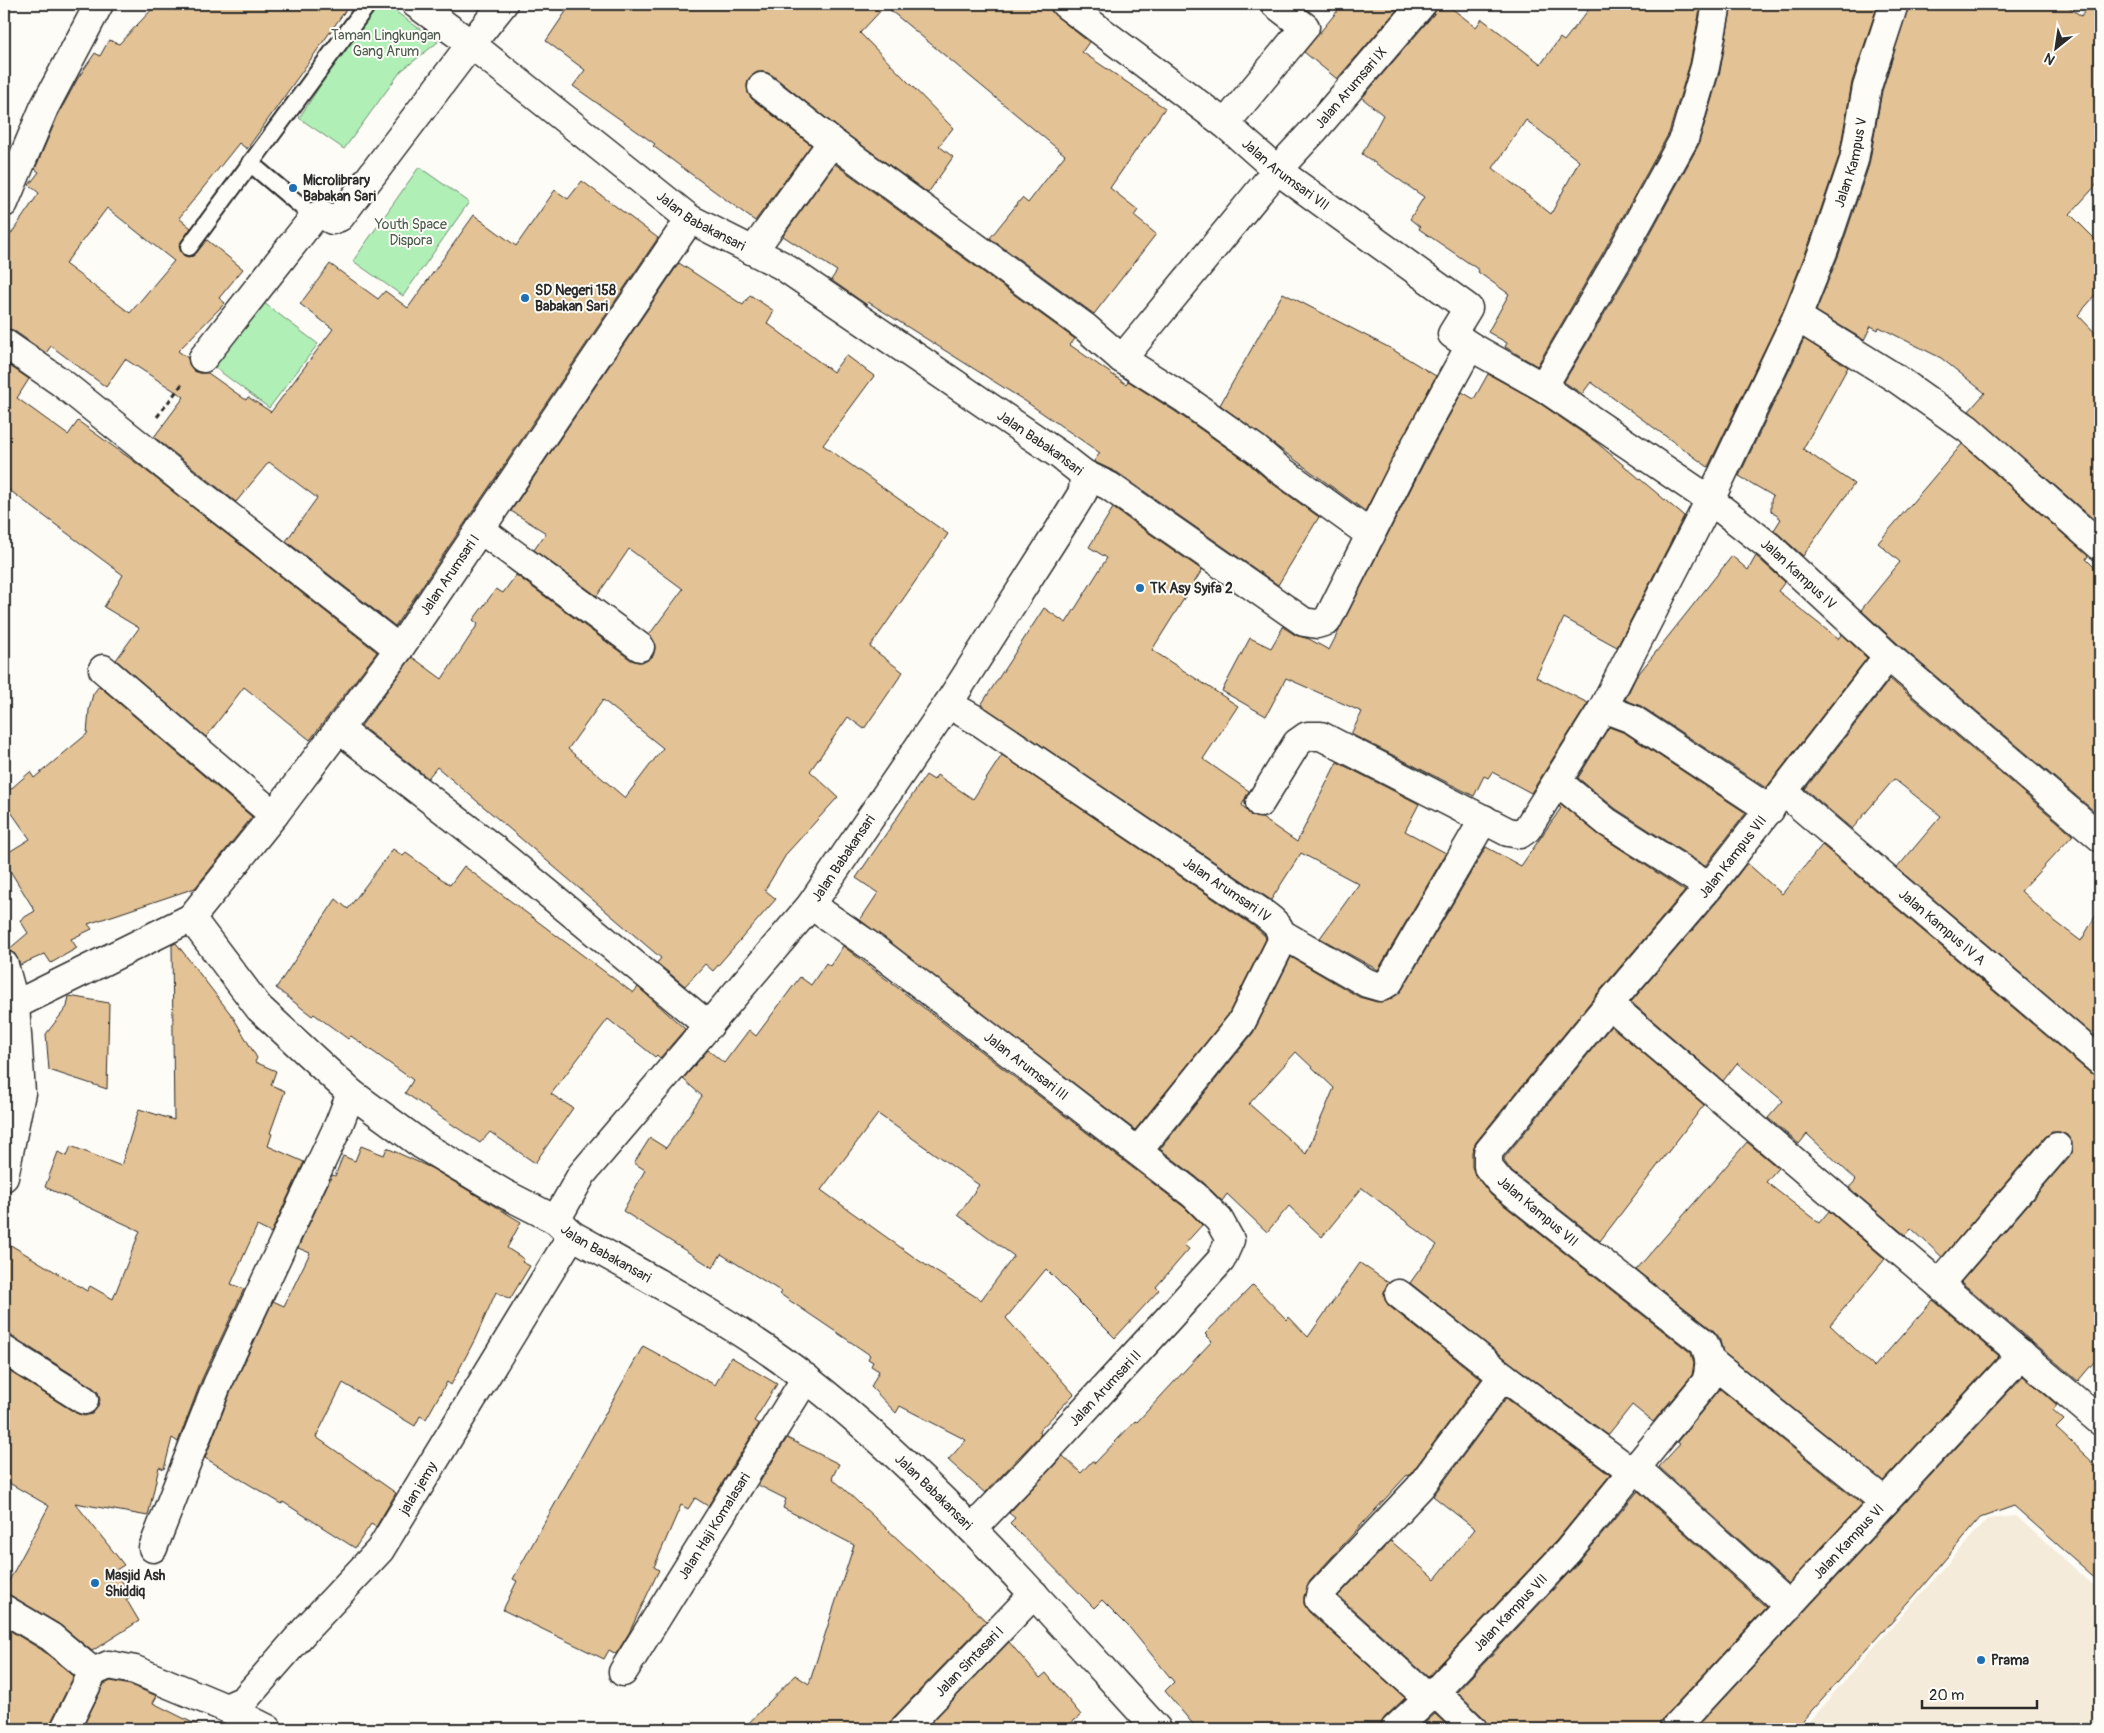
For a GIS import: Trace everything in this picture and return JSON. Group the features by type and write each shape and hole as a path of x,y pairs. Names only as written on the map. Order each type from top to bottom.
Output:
{"street":[{"path":"4,203 44,108 99,4"},
{"name":"Jalan Babakansari","path":"416,4 471,44 690,219 781,265 1084,474 1083,492 948,704 811,905 582,1174 564,1228 718,1318 806,1378 891,1450 972,1529 1157,1729"},
{"path":"203,358 314,217 321,214 332,220 340,217 503,4"},
{"name":"Jalan Arumsari VII","path":"1065,4 1225,124 1277,170 1468,308 1452,334 1470,346"},
{"path":"1225,124 1305,27 1275,4"},
{"name":"Jalan Arumsari IX","path":"1122,359 1277,170 1316,128 1422,4"},
{"path":"1543,387 1618,259 1684,139 1705,67 1717,4"},
{"name":"Jalan Kampus V","path":"1484,819 1508,832 1514,834 1524,833 1603,708 1710,500 1797,317 1824,248 1854,160 1867,87 1894,4"},
{"path":"762,87 832,142 1085,327 1122,359 1193,405 1257,450 1278,470 1371,535"},
{"path":"753,250 832,142"},
{"name":"Jalan Arumsari I","path":"191,918 274,815 399,649 690,219"},
{"path":"1797,317 1890,374 1968,429 2100,546"},
{"path":"4,343 62,382 136,443 399,649"},
{"path":"1084,474 1110,486 1304,622 1317,624 1327,620 1416,444 1470,346"},
{"name":"Jalan Kampus IV","path":"1470,346 1543,387 1710,500 1770,547 1888,656 2100,837"},
{"path":"480,528 640,647"},
{"name":"Jalan Kampus VII","path":"1395,1729 1431,1695 1568,1551 1706,1382 1710,1372 1710,1361 1704,1343 1568,1238 1501,1183 1488,1166 1488,1152 1609,1004 1709,887 1888,656"},
{"path":"103,669 274,815"},
{"name":"Jalan Arumsari IV","path":"948,704 980,722 1264,914 1278,926 1282,934 1281,943 1241,1023 1138,1151"},
{"name":"Jalan Kampus IV A","path":"1603,708 1632,719 1777,801 2100,1061"},
{"path":"339,729 493,848 709,1026"},
{"path":"1260,803 1297,744 1307,736 1321,736 1484,819 1389,982 1381,987 1366,983 1282,934"},
{"path":"1558,782 1607,822 1709,887"},
{"name":"Jalan Arumsari III","path":"811,905 876,950 1194,1195 1219,1220 1230,1240"},
{"path":"15,1006 191,918 259,1008 351,1093 422,1145 564,1228"},
{"path":"4,965 15,1006 21,1093 4,1177"},
{"path":"1609,1004 2022,1354 2097,1412"},
{"path":"153,1548 217,1385 339,1124 351,1093"},
{"path":"1939,1284 2057,1147"},
{"name":"jalan jemy","path":"232,1718 244,1700 307,1628 380,1550 564,1228"},
{"name":"Jalan Arumsari II","path":"972,1529 1030,1470 1166,1322 1220,1260 1230,1240"},
{"path":"1399,1294 1504,1376 1634,1470 1789,1606"},
{"path":"4,1350 84,1400"},
{"name":"Jalan Kampus VI","path":"1674,1729 2022,1354"},
{"path":"1710,1361 1884,1502"},
{"path":"1472,1729 1319,1600 1321,1592 1420,1486 1504,1376"},
{"name":"Jalan Haji Komalasari","path":"623,1672 806,1378"},
{"name":"Jalan Sintasari I","path":"904,1729 1034,1594"},
{"path":"4,1609 51,1637 93,1672"},
{"path":"64,1729 93,1672 109,1665 135,1670 232,1718 268,1729"}],"lane":[{"path":"189,246 368,4"},
{"path":"250,163 314,217"}],"path":[{"path":"136,443 203,358"}],"shaded area":[{"name":"Prama","path":"2016,1516 2100,1591 2100,1729 1802,1729 1987,1519"}],"green space":[{"name":"Taman Lingkungan Gang Arum","path":"373,4 385,4 438,42 401,71 344,149 299,118"},
{"name":"Youth Space Dispora","path":"419,167 469,202 403,296 353,261"},
{"path":"259,299 318,344 269,408 210,364"}],"building":[{"path":"157,4 350,4 247,149 239,143 179,218 191,228 179,245 183,255 187,257 193,256 207,240 243,269 219,298 225,303 178,351 188,358 189,364 194,371 208,373 246,400 248,397 271,412 333,329 300,304 330,264 378,299 385,291 408,308 474,215 516,246 555,190 568,199 582,181 658,238 395,626 286,541 317,498 269,462 236,502 154,437 184,397 125,359 106,387 51,346 46,353 13,330 4,328 4,244 39,193 29,185 39,172 35,169 58,115 78,78 95,53 100,56 109,40 119,44","holes":["107,208 174,261 130,313 65,264"]},
{"path":"571,4 1050,4 1051,11 1056,16 1089,42 1082,52 1165,108 1110,188 1138,210 1134,216 1156,234 1094,314 990,238 1022,198 1028,203 1065,155 885,6 860,33 953,128 939,146 953,157 928,193 841,130 772,75 765,72 757,72 749,78 747,85 748,93 752,99 811,145 755,221 653,146 655,144 573,86 585,70 546,41"},
{"path":"1343,4 1402,4 1337,79 1304,52"},
{"path":"1437,4 1446,4 1476,27 1482,19 1541,64 1560,38 1564,41 1593,4 1701,4 1690,63 1669,133 1604,251 1537,366 1505,347 1507,343 1488,332 1509,294 1478,272 1479,270 1419,229 1420,227 1410,219 1424,197 1362,154 1383,115 1362,98 1434,14","holes":["1526,120 1579,161 1551,214 1493,168"]},
{"path":"1732,4 1878,4 1852,82 1839,156 1809,244 1783,311 1708,467 1591,382 1582,394 1564,382 1632,267 1698,146 1720,71"},
{"path":"1909,4 2065,4 2081,16 2091,4 2100,4 2100,181 2070,214 2100,244 2100,290 2078,315 2100,338 2100,521 2098,523 1969,411 1985,393 1941,358 1879,327 1878,330 1871,326 1864,340 1816,311 1839,254 1869,165 1882,91"},
{"path":"835,164 1075,339 1070,345 1126,384 1128,381 1176,412 1247,462 1270,482 1319,517 1278,585 1118,473 1094,461 1100,453 1025,401 868,302 867,305 831,280 837,271 783,236"},
{"path":"679,263 743,305 750,295 774,311 767,323 833,372 846,355 874,376 823,445 948,534 870,647 903,672 864,729 848,717 810,771 838,797 787,853 765,890 776,899 713,971 705,964 685,986 657,963 661,958 437,767 428,778 361,726 412,657 442,679 478,624 473,620 496,589 503,593 516,575 631,660 638,662 646,661 653,656 655,649 654,641 649,635 683,589 629,549 597,596 534,550 546,533 511,511","holes":["603,700 663,748 625,798 568,749"]},
{"path":"1283,293 1390,348 1436,376 1365,511 1220,405"},
{"path":"1804,339 1848,367 1803,449 1854,484 1803,556 1774,530 1781,519 1771,511 1773,496 1739,476"},
{"path":"4,362 29,379 17,398 68,435 78,421 135,462 377,652 310,740 244,687 206,737 116,660 139,628 104,607 123,575 4,486"},
{"path":"1488,374 1535,400 1596,442 1684,516 1617,647 1564,618 1536,677 1588,703 1531,793 1492,772 1488,778 1484,776 1474,796 1351,734 1362,712 1286,678 1266,716 1222,691 1250,638 1271,648 1283,627 1295,635 1309,639 1329,650 1462,392 1474,399"},
{"path":"1962,444 2088,556 2086,559 2100,573 2100,806 2095,812 1898,644 1861,610 1900,562 1878,543"},
{"path":"1113,508 1202,570 1152,650 1238,706 1203,759 1249,791 1242,805 1251,816 1262,818 1297,842 1337,762 1419,804 1405,831 1446,853 1378,970 1320,938 1359,884 1301,853 1271,900 981,705 1044,608 1066,623 1107,558 1089,547"},
{"path":"1732,556 1748,570 1756,556 1785,582 1778,591 1838,639 1842,634 1867,658 1766,788 1641,706 1625,700 1636,677"},
{"path":"1890,679 2073,835 2021,891 2048,916 2081,941 2100,908 2100,1041 1897,868 1941,816 1894,779 1852,829 1805,789"},
{"path":"99,686 252,817 195,888 88,924 92,929 71,939 77,948 51,963 45,954 20,965 15,954 8,950 28,933 20,920 35,911 4,861 4,855 30,839 4,802 4,795 30,772 34,778 87,734 89,710 93,694"},
{"path":"1609,727 1625,733 1746,813 1705,866 1616,809 1578,778"},
{"path":"1002,755 1255,927 1265,936 1266,939 1228,1015 1135,1130 860,920 878,893 856,878 926,775 934,780 937,775 973,799"},
{"path":"1561,804 1599,835 1685,891 1597,994 1476,1142 1472,1152 1472,1167 1476,1176 1491,1195 1691,1353 1694,1363 1692,1375 1653,1422 1632,1405 1608,1435 1512,1364 1410,1283 1437,1245 1362,1188 1322,1237 1289,1206 1267,1232 1227,1194 1222,1201 1204,1183 1160,1149 1253,1033 1291,957 1359,997 1377,1002 1389,1000 1402,990 1486,847 1521,866 1561,808 1559,807","holes":["1296,1052 1334,1088 1306,1154 1249,1104"]},
{"path":"1822,845 2090,1073 2100,1076 2100,1355 2078,1381 1961,1282 2069,1157 2072,1150 2072,1142 2067,1135 2060,1132 2052,1132 2045,1137 1942,1257 1911,1228 1905,1235 1849,1188 1856,1180 1807,1134 1799,1144 1768,1118 1783,1101 1737,1063 1723,1081 1631,1002 1721,897 1747,863 1782,894"},
{"path":"393,849 403,856 406,853 450,885 464,866 633,993 638,987 685,1029 660,1058 657,1055 655,1057 608,1019 551,1094 573,1108 535,1163 490,1132 480,1143 405,1093 413,1080 351,1036 348,1039 314,1014 312,1016 276,988 336,899 348,909"},
{"path":"176,943 233,1017 257,1058 255,1062 276,1071 271,1085 285,1091 270,1133 272,1134 268,1146 304,1162 271,1233 257,1226 231,1284 244,1289 202,1379 178,1442 172,1438 164,1469 159,1467 148,1516 75,1503 124,1565 116,1570 130,1597 126,1599 139,1621 92,1651 59,1624 4,1593 49,1506 4,1480 4,1368 76,1413 84,1416 92,1414 100,1400 98,1392 92,1387 4,1331 4,1241 87,1291 90,1286 113,1299 140,1231 45,1187 58,1152 67,1156 71,1146 121,1166 139,1109 174,1120 172,945"},
{"path":"843,946 1184,1207 1202,1225 1184,1245 1189,1249 1156,1287 1159,1290 1115,1338 1046,1269 1006,1318 1074,1394 1039,1431 1041,1434 985,1493 948,1460 966,1440 900,1406 896,1413 871,1387 879,1371 871,1366 873,1362 868,1359 870,1355 780,1294 782,1292 721,1254 713,1268 623,1211 645,1170 634,1163 650,1138 666,1148 702,1096 683,1079 708,1050 724,1063 749,1030 756,1036 800,977 811,985 826,963 830,966","holes":["878,1114 979,1185 958,1215 1014,1256 981,1300 918,1260 821,1190"]},
{"path":"69,996 109,1003 107,1089 49,1070 46,1034 67,1007"},
{"path":"1611,1026 1704,1105 1600,1241 1512,1172 1504,1158"},
{"path":"1747,1142 1778,1168 1766,1182 1819,1223 1829,1211 1885,1259 1830,1325 1874,1367 1933,1300 1999,1356 1883,1481 1723,1352 1719,1337 1714,1331 1636,1270"},
{"path":"361,1146 384,1155 387,1148 431,1168 521,1222 507,1248 524,1259 522,1262 530,1266 510,1299 496,1292 475,1339 451,1385 447,1382 426,1419 420,1416 415,1426 343,1383 316,1437 396,1493 376,1527 371,1524 355,1548 283,1502 282,1504 205,1458 231,1391 273,1301 284,1306 310,1253 298,1248 332,1175 335,1176 343,1156 355,1161"},
{"path":"1360,1263 1389,1283 1384,1292 1385,1300 1389,1306 1481,1379 1409,1476 1407,1475 1310,1581 1304,1596 1304,1604 1309,1612 1405,1698 1384,1718 1380,1729 1197,1729 1165,1691 1174,1682 1129,1627 1102,1600 1094,1608 1010,1523 1015,1518 1009,1513 1063,1456 1081,1473 1092,1461 1095,1463 1135,1421 1137,1422 1212,1341 1205,1334 1253,1285 1287,1320 1289,1317 1308,1337"},
{"path":"643,1346 715,1385 731,1357 777,1384 754,1421 759,1424 708,1506 695,1498 688,1509 681,1505 654,1567 659,1570 629,1633 616,1654 609,1650 604,1659 503,1610 517,1581 513,1579"},
{"path":"2023,1376 2057,1405 2053,1410 2064,1420 2056,1428 2100,1469 2100,1582 2014,1506 1980,1518 1916,1594 1795,1729 1695,1729"},
{"path":"1720,1389 1862,1504 1788,1584 1659,1467 1680,1444 1677,1442"},
{"path":"1506,1398 1610,1475 1556,1541 1428,1677 1338,1596 1391,1541 1435,1579 1475,1529 1433,1496"},
{"path":"787,1438 839,1464 832,1478 986,1621 893,1718 889,1729 743,1729 795,1675 809,1684 854,1545 783,1508 786,1499 758,1485"},
{"path":"1638,1491 1766,1607 1663,1718 1659,1729 1488,1729 1484,1718 1457,1692 1579,1562"},
{"path":"4,1627 42,1650 74,1676 51,1722 50,1729 4,1729"},
{"path":"1009,1642 1040,1678 1046,1673 1081,1715 1064,1729 925,1729"},
{"path":"111,1681 130,1685 157,1696 153,1703 205,1729 82,1729 104,1684"},
{"path":"1435,1714 1451,1729 1418,1729"}],"place":[{"name":"Microlibrary Babakan Sari","path":"293,188"},
{"name":"SD Negeri 158 Babakan Sari","path":"525,298"},
{"name":"TK Asy Syifa 2","path":"1140,588"},
{"name":"Masjid Ash Shiddiq","path":"95,1583"},
{"name":"Prama","path":"1981,1660"}]}
